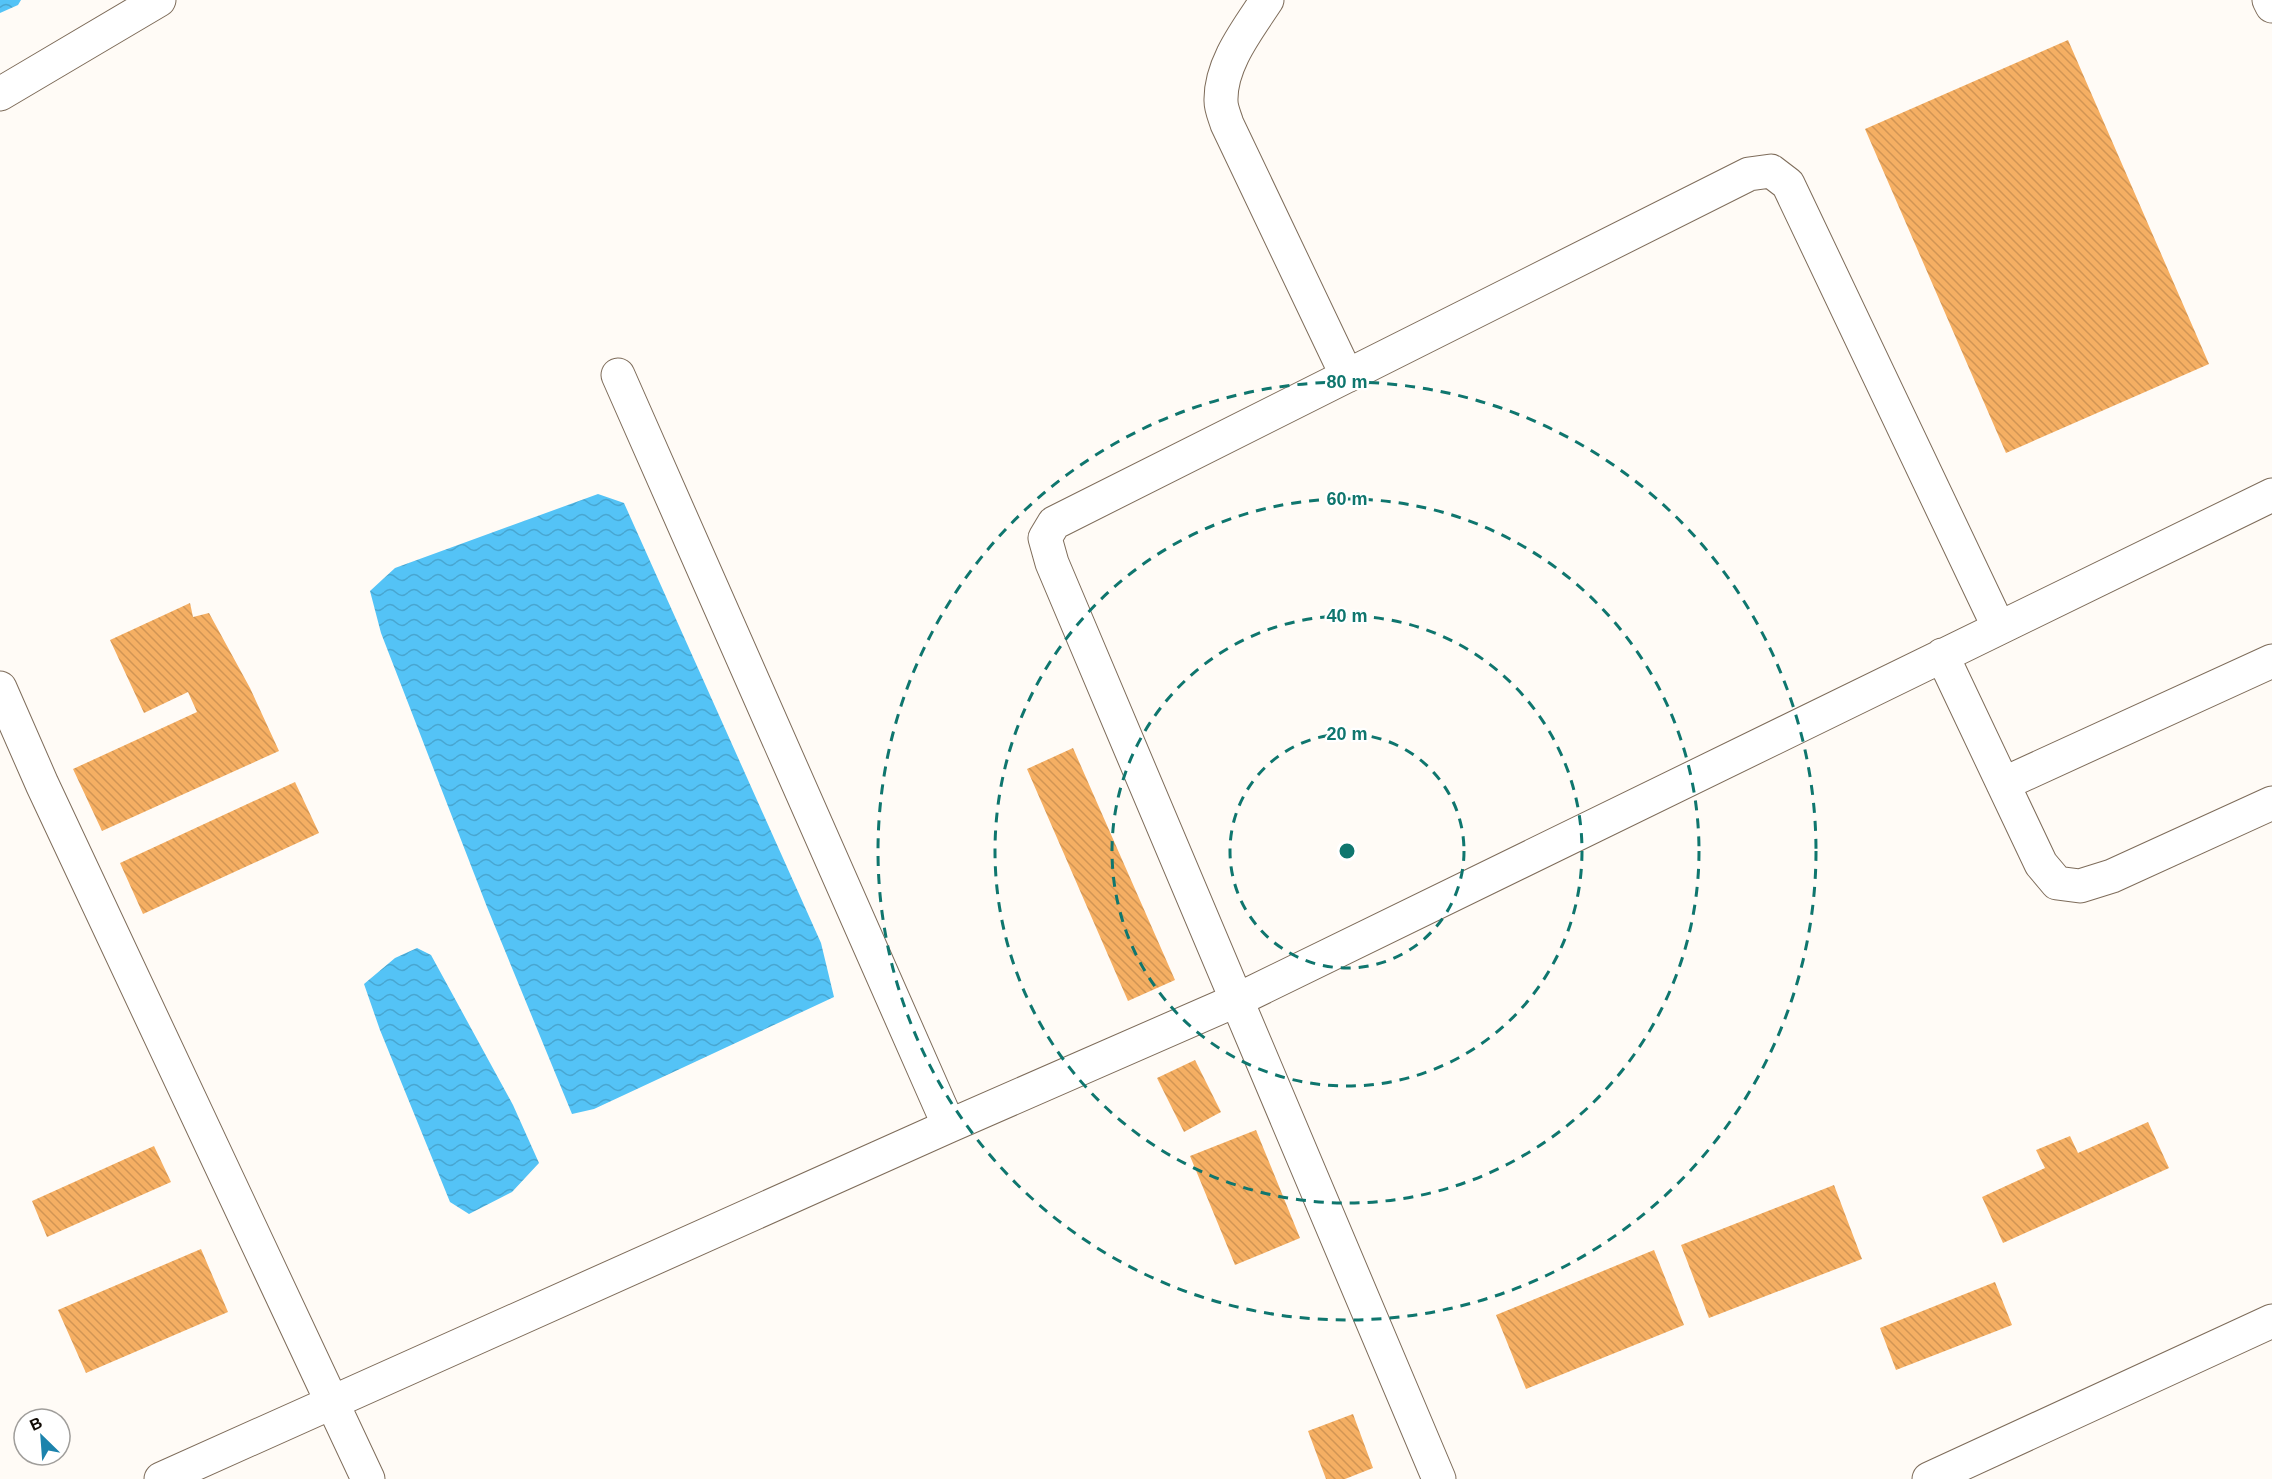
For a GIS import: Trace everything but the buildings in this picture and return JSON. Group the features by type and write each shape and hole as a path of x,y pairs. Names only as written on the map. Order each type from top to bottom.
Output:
{"street":[{"path":"0,94 159,0"},
{"path":"1267,0 1237,49 1223,79 1221,103 1227,124 1347,376"},
{"path":"2269,0 2272,6"},
{"path":"1439,1479 1052,563 1045,538 1054,524 1749,174 1771,171 1788,184 2000,628"},
{"path":"618,375 949,1126"},
{"path":"161,1479 949,1126 1237,1000 2272,495"},
{"path":"1942,655 2041,864 2057,883 2080,886 2112,876 2272,803"},
{"path":"2003,784 2272,661"},
{"path":"0,688 47,795 368,1479"},
{"path":"1929,1479 2272,1321"}],"water":[{"path":"0,0 21,0 18,5 0,13"},
{"path":"598,494 624,503 821,943 834,997 594,1109 572,1114 487,907 381,633 370,591 395,568"},
{"path":"417,948 431,955 513,1105 539,1163 512,1192 469,1214 450,1202 380,1030 364,984 395,958"}]}
